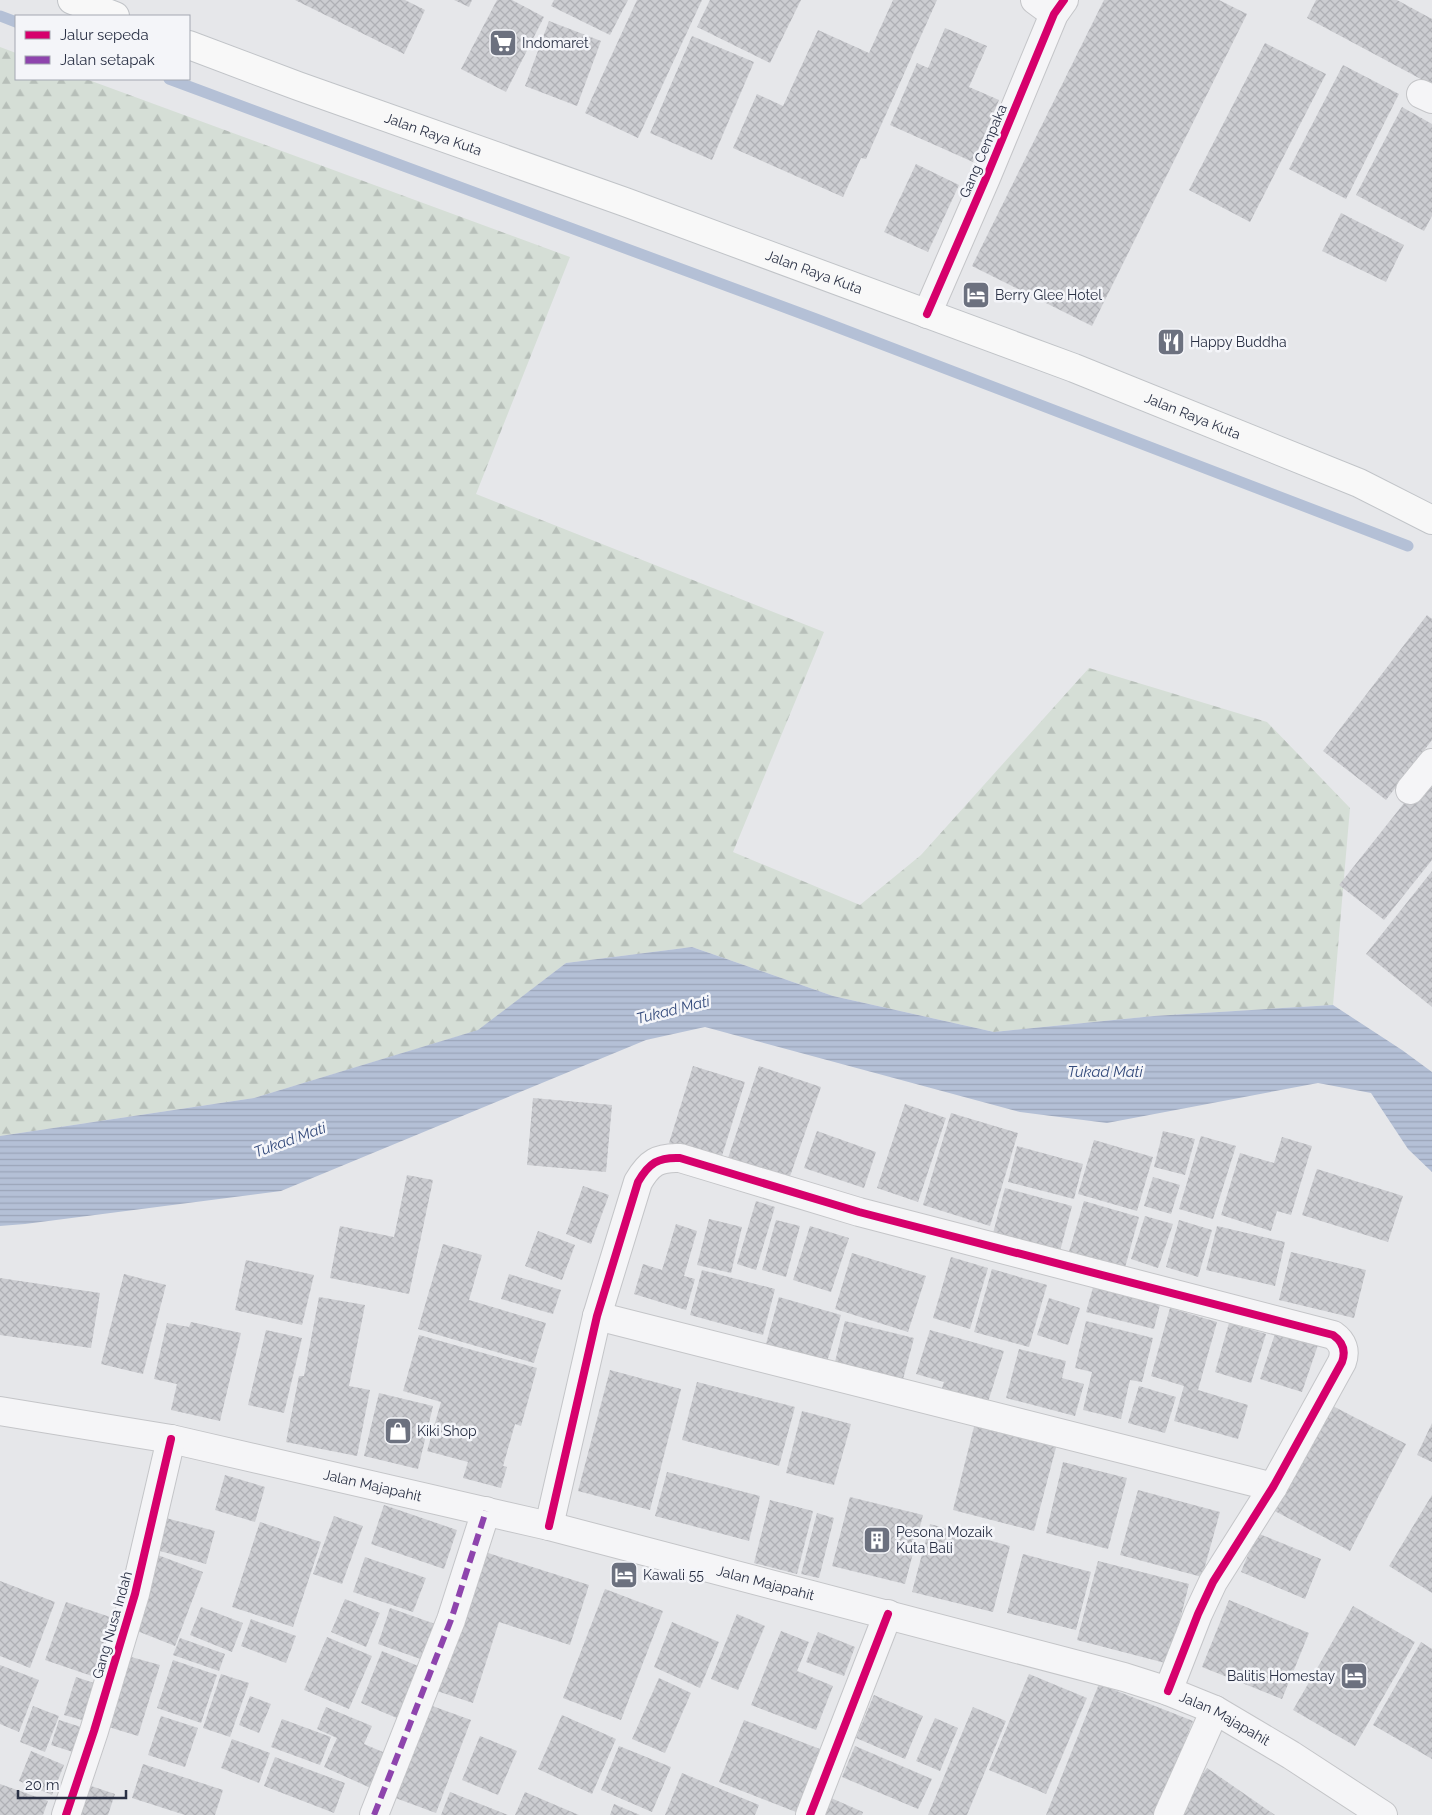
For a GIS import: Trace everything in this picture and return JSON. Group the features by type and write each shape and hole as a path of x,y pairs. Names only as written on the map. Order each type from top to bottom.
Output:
{"main road":[{"path":"72,0 112,15"},
{"name":"Jalan Raya Kuta","path":"190,44 298,86 625,202 1074,368 1359,483 1432,520"}],"street":[{"name":"Gang Cempaka","path":"927,314 982,187 1051,5"},
{"path":"1410,790 1432,763"},
{"path":"549,1526 597,1316 641,1177 654,1162 668,1158 680,1158 859,1212 1333,1336 1339,1340 1344,1348 1345,1355 1342,1362 1274,1487 1213,1582 1198,1614 1168,1691"},
{"path":"597,1316 1274,1487"},
{"name":"Jalan Majapahit","path":"0,1411 172,1439 486,1511 888,1614 1124,1677 1168,1691 1214,1710 1291,1755 1383,1815"},
{"name":"Gang Nusa Indah","path":"66,1815 94,1731 134,1594 172,1439"},
{"path":"374,1815 451,1620 486,1511"},
{"path":"810,1815 888,1614"},
{"path":"1168,1815 1214,1710"}],"green space":[{"path":"0,47 15,53 15,80 89,80 570,257 476,494 824,632 733,852 860,905 921,855 1089,668 1267,722 1350,808 1333,1005 1154,1016 994,1032 833,996 692,947 566,963 479,1030 254,1098 0,1136"}],"water":[{"name":"Tukad Mati","path":"692,947 833,996 994,1032 1154,1016 1333,1005 1432,1072 1432,1172 1408,1149 1371,1093 1318,1083 1107,1123 1020,1112 705,1027 646,1040 281,1191 0,1226 0,1136 254,1098 478,1030 566,963"}],"building":[{"path":"295,0 405,0 425,10 404,54"},
{"path":"454,0 472,0 469,7"},
{"name":"Indomaret","path":"497,0 512,0 544,17 506,92 461,69"},
{"path":"554,0 628,0 610,35 551,6"},
{"path":"637,0 702,0 638,138 585,113"},
{"path":"710,0 801,0 770,63 697,27"},
{"path":"893,0 937,0 866,159 861,158 843,197 733,148 757,94 783,106 818,30 869,53"},
{"path":"1104,0 1219,0 1247,14 1092,326 972,266"},
{"path":"1316,0 1397,0 1432,19 1432,85 1307,18"},
{"path":"549,21 601,41 577,106 525,86"},
{"path":"945,28 987,46 969,87 999,100 973,162 890,125 917,63 928,68"},
{"path":"692,36 754,62 712,160 650,133"},
{"path":"1265,43 1326,74 1250,222 1189,190"},
{"path":"1343,65 1399,94 1346,199 1289,169"},
{"path":"1402,107 1432,124 1432,216 1424,231 1356,195"},
{"path":"916,164 959,185 928,252 884,232"},
{"path":"1341,213 1404,245 1386,282 1322,251"},
{"path":"1427,615 1432,619 1432,740 1386,800 1323,751"},
{"path":"1432,768 1432,860 1384,920 1339,885"},
{"path":"1432,871 1432,1007 1366,954"},
{"path":"693,1066 745,1082 721,1159 669,1143"},
{"path":"759,1066 821,1087 788,1182 727,1161"},
{"path":"533,1098 612,1105 606,1172 527,1165"},
{"path":"905,1104 946,1118 918,1202 877,1188"},
{"path":"951,1113 1018,1133 990,1226 923,1205"},
{"path":"817,1131 876,1152 864,1188 804,1168"},
{"path":"1163,1131 1195,1139 1185,1175 1154,1167"},
{"path":"1201,1136 1236,1146 1213,1219 1179,1209"},
{"path":"1282,1137 1312,1146 1291,1215 1277,1211 1271,1231 1221,1215 1240,1153 1274,1163"},
{"path":"1094,1140 1153,1157 1137,1211 1078,1194"},
{"path":"1017,1146 1083,1164 1074,1199 1008,1182"},
{"path":"1317,1169 1403,1196 1388,1242 1302,1215"},
{"path":"407,1175 433,1180 409,1294 330,1278 340,1226 394,1237"},
{"path":"1153,1177 1180,1185 1171,1214 1144,1206"},
{"path":"583,1186 609,1195 591,1244 566,1234"},
{"path":"1005,1188 1072,1206 1059,1255 992,1237"},
{"path":"756,1201 775,1207 756,1270 737,1264"},
{"path":"1084,1201 1139,1217 1124,1271 1068,1255"},
{"path":"1145,1216 1173,1224 1158,1268 1131,1259"},
{"path":"709,1219 742,1227 731,1273 697,1265"},
{"path":"776,1220 800,1226 786,1277 762,1270"},
{"path":"1179,1220 1212,1230 1198,1277 1166,1267"},
{"path":"676,1224 697,1231 684,1276 695,1279 686,1310 634,1294 643,1264 662,1270"},
{"path":"810,1226 849,1238 831,1292 793,1280"},
{"path":"1217,1226 1285,1242 1275,1286 1206,1270"},
{"path":"538,1231 575,1245 562,1280 525,1266"},
{"path":"443,1244 482,1255 469,1300 546,1323 534,1363 418,1329"},
{"path":"1291,1252 1366,1270 1354,1318 1279,1300"},
{"path":"852,1253 926,1276 908,1332 835,1309"},
{"path":"951,1257 988,1268 970,1329 933,1318"},
{"path":"246,1260 314,1275 302,1325 235,1310"},
{"path":"992,1269 1047,1285 1029,1347 974,1332"},
{"path":"702,1270 775,1289 763,1335 690,1315"},
{"path":"124,1274 166,1285 143,1374 101,1364"},
{"path":"509,1274 561,1290 553,1314 501,1299"},
{"path":"0,1278 100,1293 91,1348 0,1335"},
{"path":"1094,1284 1161,1301 1154,1329 1086,1312"},
{"path":"319,1297 365,1305 349,1386 370,1390 357,1456 286,1442 299,1376 304,1376"},
{"path":"779,1297 841,1315 827,1362 766,1344"},
{"path":"1049,1298 1080,1308 1068,1345 1037,1335"},
{"path":"1170,1308 1217,1322 1198,1390 1248,1405 1238,1439 1174,1421 1184,1386 1151,1376"},
{"path":"845,1321 914,1338 902,1383 834,1366"},
{"path":"1086,1321 1153,1338 1142,1382 1130,1380 1121,1419 1083,1410 1092,1372 1075,1368"},
{"path":"191,1322 241,1333 220,1421 171,1410 177,1384 154,1379 167,1323 189,1327"},
{"path":"1229,1323 1266,1334 1251,1383 1215,1372"},
{"path":"266,1330 302,1338 284,1413 248,1405"},
{"path":"930,1330 1004,1351 988,1402 942,1388 944,1382 916,1374"},
{"path":"1276,1331 1318,1345 1302,1392 1260,1379"},
{"path":"419,1335 537,1368 521,1426 515,1424 503,1466 507,1467 501,1488 463,1478 468,1462 427,1451 441,1402 403,1391"},
{"path":"1019,1349 1066,1361 1062,1378 1084,1384 1075,1416 1006,1398"},
{"path":"610,1370 681,1389 650,1510 578,1491"},
{"path":"697,1382 795,1407 779,1466 682,1440"},
{"path":"1139,1386 1176,1397 1165,1433 1128,1423"},
{"name":"Kiki Shop","path":"379,1393 433,1406 418,1469 364,1456"},
{"path":"1327,1403 1406,1444 1350,1551 1271,1509"},
{"path":"802,1411 851,1424 834,1485 786,1473"},
{"path":"976,1419 1058,1440 1034,1531 953,1510"},
{"path":"1432,1423 1432,1462 1417,1455"},
{"path":"1063,1462 1127,1478 1108,1549 1046,1533"},
{"path":"667,1472 760,1496 749,1541 655,1516"},
{"path":"225,1475 265,1487 255,1522 215,1510"},
{"path":"1138,1490 1220,1512 1202,1577 1120,1555"},
{"path":"1432,1495 1432,1593 1389,1566"},
{"name":"Pesona Mozaik Kuta Bali","path":"850,1497 923,1515 905,1584 832,1566"},
{"path":"770,1500 813,1511 797,1574 754,1563"},
{"path":"384,1505 457,1530 444,1569 371,1544"},
{"path":"817,1513 834,1518 819,1578 801,1574"},
{"path":"334,1516 363,1526 342,1584 313,1574"},
{"path":"162,1517 215,1531 206,1564 153,1549"},
{"path":"260,1522 321,1542 293,1627 232,1607"},
{"path":"930,1524 1010,1546 993,1612 912,1592"},
{"path":"1257,1533 1321,1559 1305,1599 1241,1572"},
{"path":"482,1551 589,1585 570,1645 499,1622 473,1703 437,1691"},
{"path":"155,1554 203,1572 175,1646 127,1627"},
{"path":"1023,1554 1091,1572 1076,1630 1007,1613"},
{"path":"365,1557 426,1578 413,1612 353,1592"},
{"path":"1098,1561 1189,1584 1169,1664 1077,1640"},
{"path":"0,1581 55,1602 30,1668 0,1656"},
{"path":"605,1589 663,1611 621,1720 563,1698"},
{"path":"345,1599 380,1613 366,1647 331,1632"},
{"path":"1229,1600 1309,1633 1282,1699 1202,1667"},
{"path":"66,1602 113,1618 92,1676 45,1660"},
{"name":"Balitis Homestay","path":"1353,1606 1415,1642 1355,1746 1293,1710"},
{"path":"201,1607 243,1623 232,1652 190,1635"},
{"path":"390,1608 441,1626 429,1662 378,1644"},
{"path":"737,1614 765,1626 738,1690 711,1679"},
{"path":"251,1619 296,1636 286,1663 241,1646"},
{"path":"672,1622 719,1642 700,1688 654,1667"},
{"path":"781,1631 809,1642 797,1671 833,1686 816,1730 751,1705"},
{"path":"818,1632 855,1647 844,1676 806,1662"},
{"path":"327,1637 372,1656 349,1709 304,1690"},
{"path":"180,1638 225,1654 219,1671 173,1655"},
{"path":"1421,1642 1432,1649 1432,1759 1373,1725"},
{"path":"382,1651 418,1666 397,1718 361,1703"},
{"path":"124,1655 160,1665 138,1736 102,1725"},
{"path":"173,1660 217,1675 201,1723 157,1708"},
{"path":"0,1665 39,1680 19,1732 0,1724"},
{"path":"221,1674 249,1683 230,1737 203,1728"},
{"path":"1029,1674 1087,1698 1046,1794 989,1770"},
{"path":"76,1677 94,1683 82,1720 64,1715"},
{"path":"659,1678 691,1693 665,1753 632,1739"},
{"path":"1099,1684 1193,1721 1155,1815 1046,1815"},
{"path":"874,1695 923,1716 905,1759 856,1738"},
{"path":"250,1696 271,1704 259,1733 239,1725"},
{"path":"424,1703 471,1720 436,1813 390,1796"},
{"path":"33,1706 59,1716 45,1752 20,1742"},
{"path":"326,1707 372,1726 364,1744 390,1755 375,1790 324,1767 337,1738 317,1729"},
{"path":"973,1707 1006,1721 967,1815 928,1815"},
{"path":"562,1715 616,1739 592,1794 538,1769"},
{"path":"161,1716 198,1728 185,1767 148,1755"},
{"path":"935,1718 958,1728 940,1771 916,1761"},
{"path":"282,1719 331,1737 320,1765 271,1747"},
{"path":"59,1720 81,1727 73,1752 51,1745"},
{"path":"744,1720 820,1749 796,1812 719,1782"},
{"path":"480,1736 517,1751 498,1795 462,1780"},
{"path":"232,1739 270,1753 259,1783 221,1768"},
{"path":"619,1746 671,1767 652,1812 601,1790"},
{"path":"855,1746 932,1779 918,1809 842,1777"},
{"path":"31,1751 64,1765 52,1795 19,1781"},
{"path":"275,1757 345,1783 334,1813 264,1786"},
{"path":"143,1764 223,1790 215,1815 185,1815 132,1798"},
{"path":"1207,1768 1275,1815 1174,1815"},
{"path":"682,1773 759,1805 755,1815 665,1815"},
{"path":"82,1783 115,1794 108,1815 71,1815"},
{"path":"0,1784 48,1801 43,1815 0,1815"},
{"path":"450,1792 508,1815 441,1815"},
{"path":"525,1792 579,1815 515,1815"},
{"path":"831,1798 863,1812 862,1815 824,1815"},
{"path":"614,1804 640,1815 610,1815"}],"waterway":[{"path":"0,16 15,22"},
{"path":"172,80 816,319 1408,546"}],"marked path":[{"path":"374,1815 451,1620 486,1511"}],"cycle path":[{"path":"927,314 1054,14 1064,0"},
{"path":"549,1526 597,1316 638,1182 646,1170 660,1160 680,1158 859,1212 1333,1335 1343,1347 1342,1362 1273,1487 1213,1582 1198,1614 1168,1691"},
{"path":"66,1815 94,1731 135,1594 171,1439"},
{"path":"810,1815 888,1614"}],"place":[{"name":"Indomaret","path":"503,43"},
{"name":"Berry Glee Hotel","path":"976,295"},
{"name":"Happy Buddha","path":"1171,342"},
{"name":"Kiki Shop","path":"398,1431"},
{"name":"Pesona Mozaik Kuta Bali","path":"877,1540"},
{"name":"Kawali 55","path":"624,1575"},
{"name":"Balitis Homestay","path":"1354,1676"}]}
